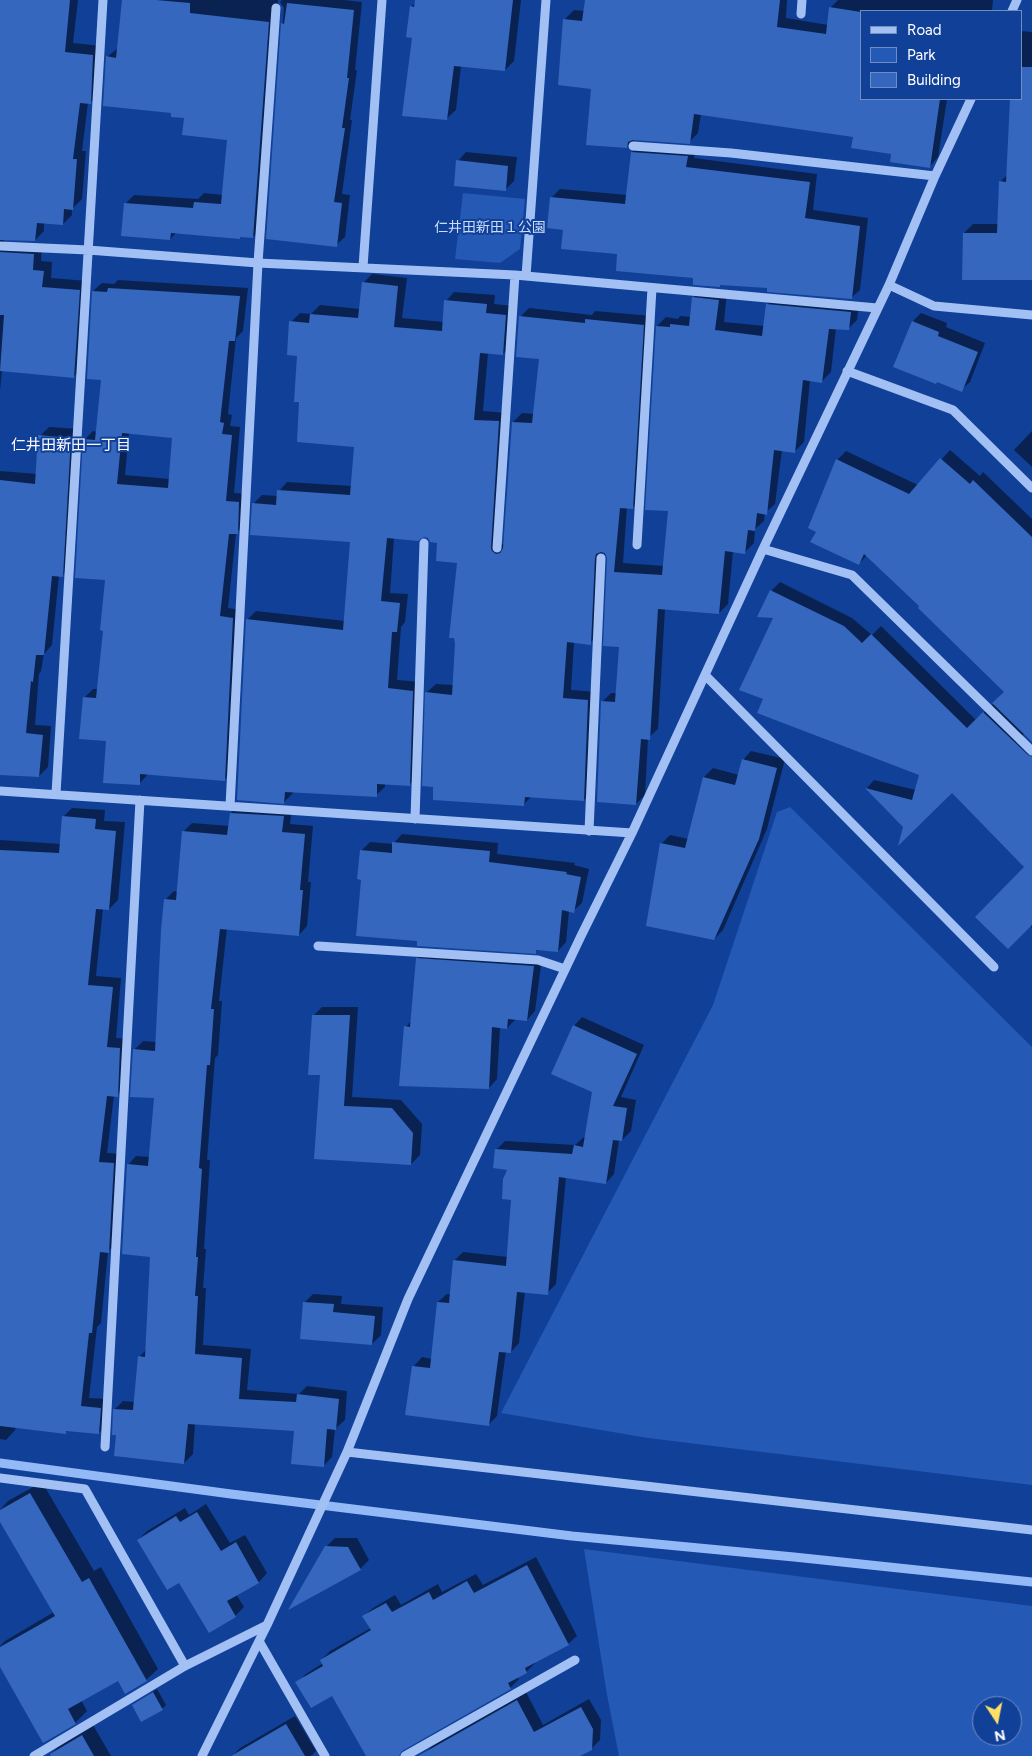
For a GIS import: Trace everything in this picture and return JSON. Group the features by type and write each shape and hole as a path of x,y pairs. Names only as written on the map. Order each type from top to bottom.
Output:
{"street":[{"path":"56,794 103,0"},
{"path":"363,267 382,0"},
{"path":"526,276 546,0"},
{"path":"801,14 802,0"},
{"path":"230,806 258,263 276,8"},
{"path":"202,1756 268,1624 347,1452 408,1299 632,833 763,549 889,285 935,176 971,100"},
{"path":"633,146 731,153 935,176"},
{"path":"0,246 88,250 258,263 515,275 877,308"},
{"path":"497,548 515,275"},
{"path":"889,285 934,306 1032,315"},
{"path":"637,545 652,288"},
{"path":"847,371 953,410 1032,488"},
{"path":"415,819 424,543"},
{"path":"763,549 852,574 1032,751"},
{"path":"589,831 601,558"},
{"path":"705,675 994,967"},
{"path":"0,790 632,833"},
{"path":"105,1447 140,800"},
{"path":"318,946 538,960 565,969"},
{"path":"347,1452 1032,1530"},
{"path":"0,1478 85,1490 185,1666"},
{"path":"34,1756 185,1666 268,1624"},
{"path":"259,1642 325,1756"},
{"path":"405,1756 575,1660"}],"green space":[{"name":"仁井田新田１公園","path":"463,193 525,199 520,249 500,263 455,259"},
{"path":"790,807 1032,1047 1032,1485 648,1438 501,1413 713,1005 777,812"},
{"path":"584,1549 1032,1606 1032,1756 619,1756 607,1695"}],"building":[{"path":"0,0 70,0 65,52 93,55 91,104 80,103 73,159 77,159 73,210 64,209 63,225 37,223 35,241 0,240"},
{"path":"122,0 190,3 190,13 269,22 253,238 240,237 240,239 171,233 170,240 121,236 124,203 193,208 194,202 221,204 227,140 182,135 184,118 171,117 171,113 103,106 106,56 116,58"},
{"path":"415,0 513,0 505,71 454,66 447,120 402,116 412,38 406,37 410,6 414,7"},
{"path":"585,0 780,0 777,27 826,34 829,7 860,12 860,100 940,100 930,168 890,162 891,154 851,148 853,137 694,114 690,144 633,140 628,142 627,148 586,145 591,89 558,85 563,19 582,21"},
{"path":"287,3 354,10 347,78 349,78 342,128 345,128 334,202 342,203 337,247 266,239 281,23 284,24"},
{"path":"1022,67 1032,67 1032,280 962,280 963,233 997,233 999,181 1006,182 1010,100 1022,100"},
{"path":"631,152 688,156 686,167 810,182 805,218 860,226 852,299 767,292 767,288 693,285 693,278 616,271 617,254 561,249 563,230 547,228 550,197 625,204"},
{"path":"456,160 508,166 506,191 454,186"},
{"path":"0,252 34,254 33,270 44,271 42,287 80,290 74,378 0,371 4,315 0,315"},
{"path":"362,282 398,286 394,327 442,331 444,300 487,304 486,313 506,315 503,355 480,353 474,420 499,421 491,548 496,554 500,553 503,548 512,422 532,423 539,359 516,357 519,316 585,323 585,319 644,325 633,509 620,508 614,572 662,575 668,511 645,510 656,326 670,327 670,324 689,326 692,297 719,300 715,330 762,336 766,304 851,312 849,330 829,329 822,383 803,380 795,453 774,450 767,515 757,513 755,531 748,530 745,554 725,551 719,614 658,609 650,740 641,739 636,805 597,802 601,701 615,702 619,647 603,646 607,558 605,553 601,552 596,554 595,558 591,645 567,642 563,698 588,700 584,801 525,797 524,806 433,800 433,787 422,786 425,692 452,695 455,644 454,638 449,638 457,563 436,561 437,543 430,542 428,538 424,537 418,541 387,538 381,601 400,603 397,632 392,632 388,688 413,691 410,786 377,784 377,797 285,792 284,804 237,800 246,619 343,630 350,542 250,535 252,503 276,505 277,490 350,495 354,447 297,442 299,402 294,402 297,356 287,355 289,321 309,323 310,314 358,318"},
{"path":"108,288 240,296 235,341 229,341 220,422 224,423 222,434 232,435 226,501 239,502 238,534 229,534 220,616 233,618 225,781 140,774 140,785 103,783 106,741 79,739 83,697 96,698 103,631 100,630 105,580 75,578 83,439 95,440 101,380 87,379 92,291 107,292","holes":["122,433 172,438 168,488 117,484"]},
{"path":"912,321 939,332 938,336 978,352 962,392 893,367"},
{"path":"38,435 71,438 63,577 52,576 44,655 36,655 33,682 31,681 26,733 43,735 39,777 0,775 0,480 35,484"},
{"path":"940,458 970,484 973,480 1032,537 1032,742 992,703 1004,692 918,608 919,606 864,554 859,565 810,542 816,532 808,528 836,459 909,494"},
{"path":"770,590 844,626 862,643 871,634 967,728 983,712 1032,757 1032,925 1008,949 975,917 1024,867 952,793 898,846 903,827 865,788 912,800 919,775 757,713 763,699 739,690 773,618 757,617"},
{"path":"742,759 777,768 759,839 714,940 646,926 660,843 685,848 703,777 735,785"},
{"path":"230,813 284,816 282,832 305,834 300,890 303,890 299,936 220,929 211,1009 214,1009 210,1065 207,1065 199,1168 202,1169 196,1257 198,1257 195,1296 198,1296 195,1354 242,1358 239,1399 296,1402 297,1394 339,1399 336,1430 327,1429 324,1467 291,1464 294,1431 188,1424 184,1464 114,1456 116,1435 112,1435 113,1409 133,1410 138,1356 145,1357 150,1257 122,1254 127,1164 148,1166 154,1098 130,1097 133,1049 155,1051 164,899 176,900 182,831 227,835"},
{"path":"62,816 96,819 95,829 116,831 109,910 96,909 88,985 113,987 107,1047 120,1048 118,1097 107,1096 99,1162 114,1163 109,1253 100,1252 92,1333 89,1333 81,1406 101,1408 99,1434 66,1431 66,1434 0,1426 0,850 59,853"},
{"path":"392,842 490,851 489,862 567,872 566,874 581,877 574,913 562,910 558,952 536,950 536,954 417,946 417,941 356,936 361,880 357,879 360,850 392,853"},
{"path":"416,958 534,966 527,1021 508,1019 507,1029 492,1027 489,1089 399,1086 404,1026 410,1027"},
{"path":"312,1015 350,1015 344,1106 392,1108 413,1133 411,1165 314,1159 320,1075 308,1075"},
{"path":"573,1025 637,1054 613,1106 627,1108 622,1141 613,1140 606,1184 559,1177 548,1295 517,1292 511,1353 499,1352 489,1426 405,1415 412,1366 430,1368 437,1302 449,1303 453,1260 506,1266 511,1200 502,1199 503,1179 507,1170 493,1168 495,1149 572,1154 574,1145 583,1147 592,1092 551,1074"},
{"path":"303,1302 334,1304 333,1312 375,1316 372,1345 300,1339"},
{"path":"30,1493 82,1582 89,1578 147,1681 125,1694 118,1681 68,1709 76,1724 43,1743 0,1667 0,1647 55,1616 0,1522 0,1510"},
{"path":"197,1512 221,1551 236,1542 259,1583 227,1601 236,1617 209,1633 179,1583 167,1590 137,1540 176,1516 180,1522"},
{"path":"325,1546 348,1547 361,1570 288,1610"},
{"path":"527,1565 569,1645 525,1668 527,1673 508,1683 511,1689 402,1751 399,1756 366,1756 332,1696 311,1708 295,1682 323,1666 320,1660 371,1630 362,1616 386,1603 392,1612 429,1592 433,1600 467,1581 474,1593"},
{"path":"153,1692 163,1710 141,1722 132,1705"},
{"path":"517,1700 534,1732 581,1707 593,1729 592,1750 580,1756 418,1756"},
{"path":"286,1724 305,1756 231,1756"},
{"path":"82,1735 94,1756 51,1756 50,1754"}],"waterway":[{"path":"0,1463 231,1494 572,1536 1032,1582"}],"district":[{"name":"仁井田新田一丁目","path":"71,446"}]}
